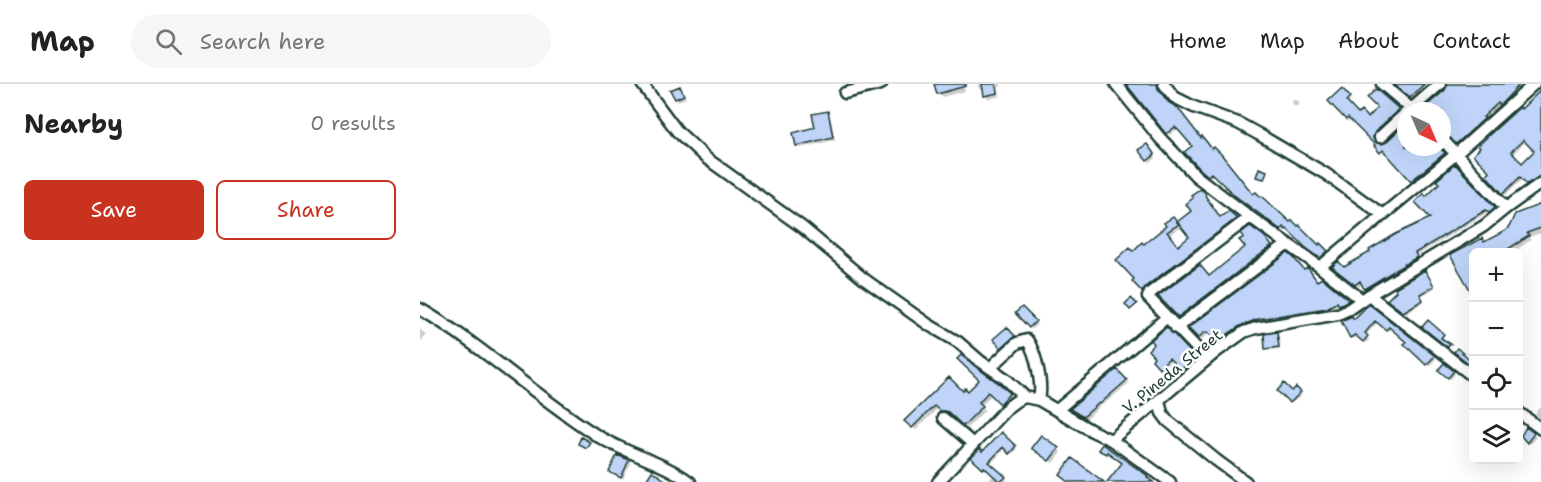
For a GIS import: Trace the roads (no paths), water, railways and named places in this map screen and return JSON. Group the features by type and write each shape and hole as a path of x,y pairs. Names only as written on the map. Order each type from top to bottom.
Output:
{"street":[{"path":"642,84 669,121 695,149 802,228 864,279 929,325 958,342 1006,378 1025,397 1039,400 1112,440 1170,482"},
{"path":"845,93 882,84"},
{"path":"1116,84 1160,138 1196,176 1469,374"},
{"path":"1164,84 1174,97 1238,123 1267,138 1326,174 1383,215"},
{"path":"1382,84 1401,102"},
{"path":"1420,102 1440,84"},
{"path":"1320,267 1456,154 1534,84"},
{"path":"1380,137 1397,122"},
{"path":"1451,149 1506,208"},
{"name":"V. Pineda Street","path":"1112,440 1207,359 1244,332 1338,314 1349,309 1484,226 1541,183"},
{"path":"1207,359 1148,297 1150,293 1250,217"},
{"path":"1176,328 1288,244"},
{"path":"420,309 467,340 598,436 663,466 690,482"},
{"path":"1057,410 1166,318"},
{"path":"990,368 1017,343 1027,340 1031,346 1039,378 1039,400"},
{"path":"938,482 1008,407 1025,397"},
{"path":"1159,400 1162,413 1168,421 1246,482"},
{"path":"1523,416 1541,429"},
{"path":"943,418 973,444"}]}
